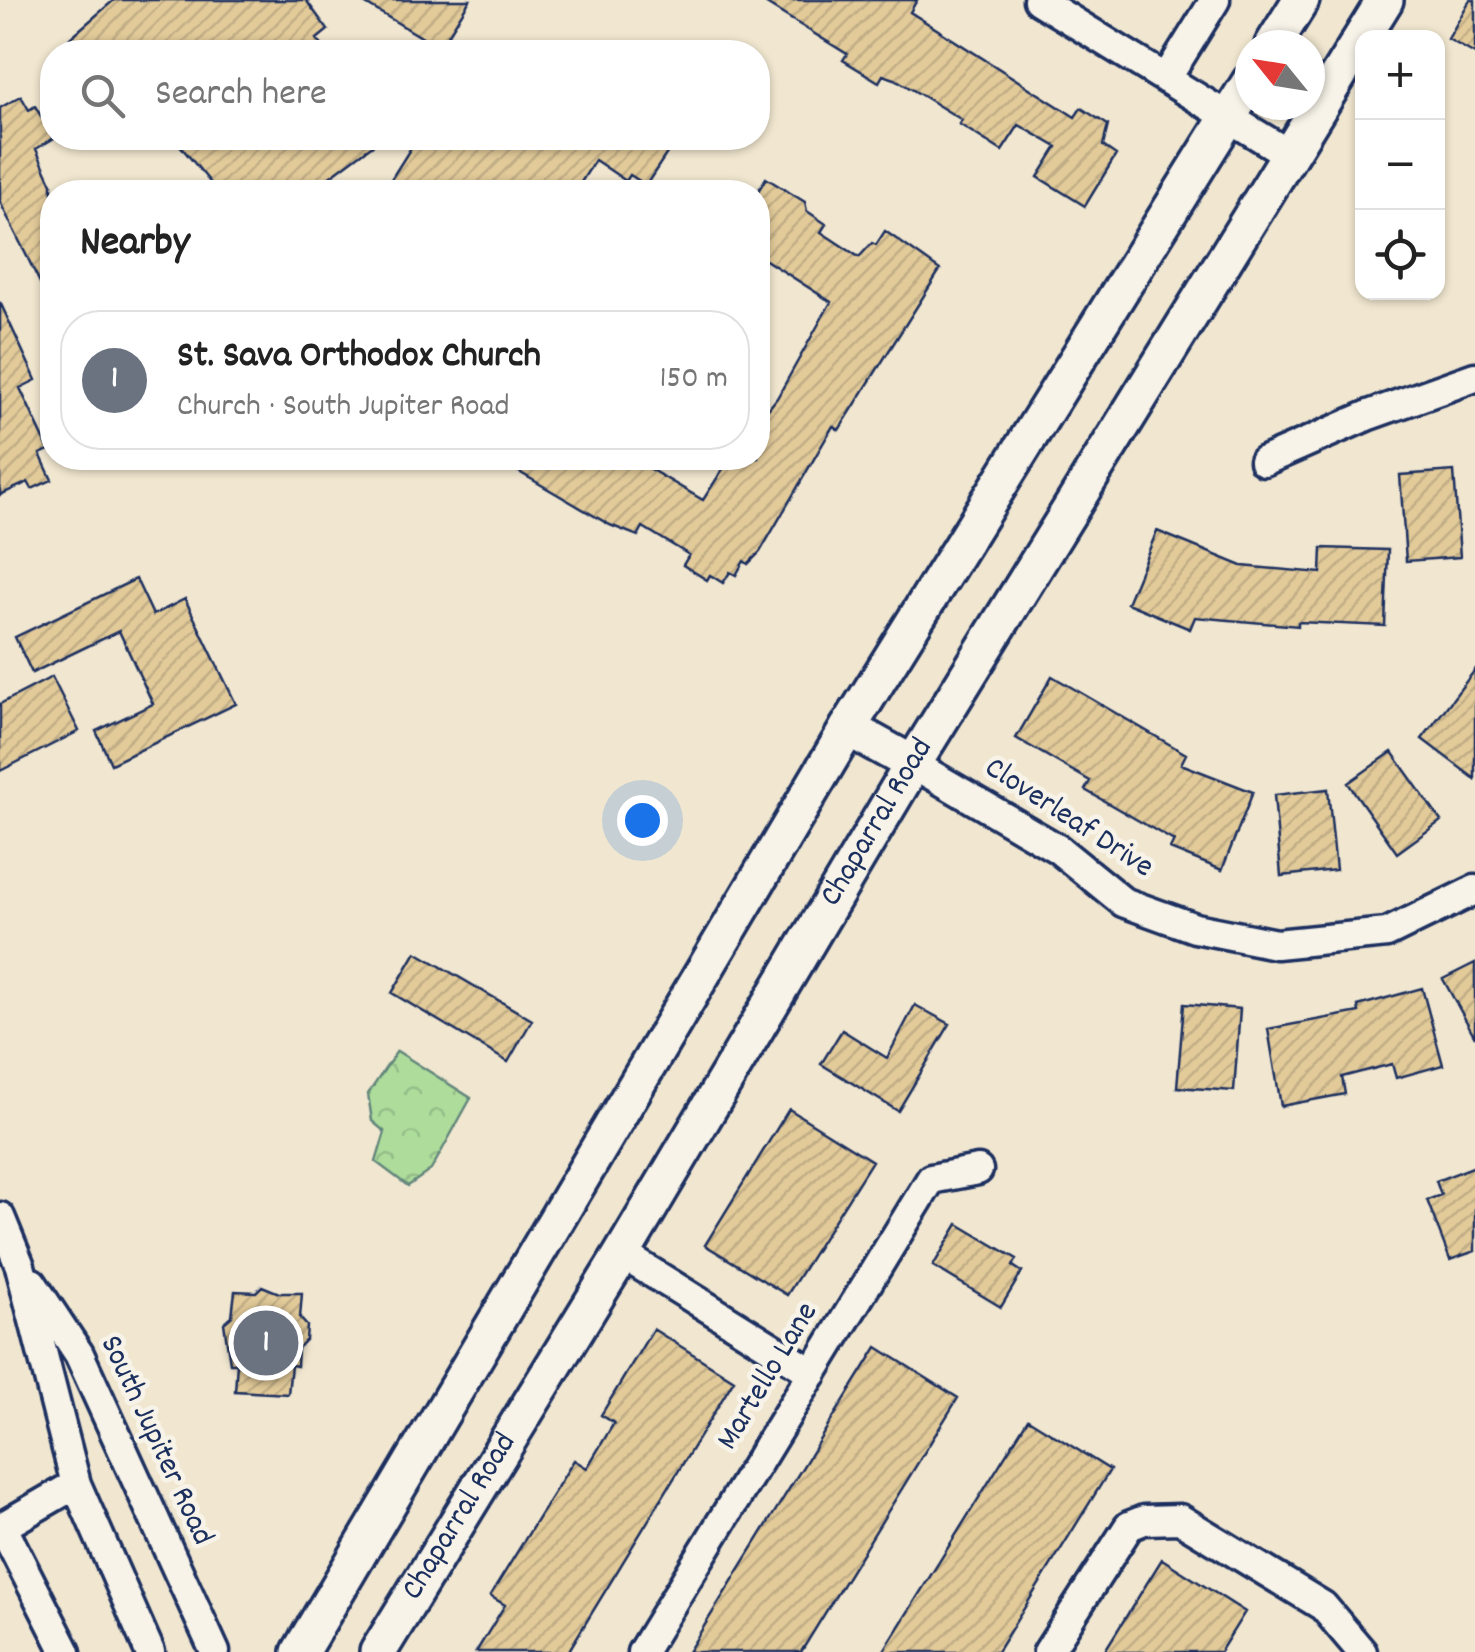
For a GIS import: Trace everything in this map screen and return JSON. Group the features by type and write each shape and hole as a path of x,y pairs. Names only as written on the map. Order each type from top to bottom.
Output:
{"main road":[{"path":"1283,30 1302,0"},
{"name":"Chaparral Road","path":"378,1652 622,1254 914,764 1385,0"},
{"name":"Chaparral Road","path":"300,1652 848,728 1235,106"},
{"path":"848,728 914,764"}],"street":[{"path":"1038,0 1290,155"},
{"path":"1166,79 1215,0"},
{"path":"1264,461 1369,415 1475,377"},
{"name":"Cloverleaf Drive","path":"914,764 1058,849 1123,902 1195,928 1276,944 1387,933 1475,890"},
{"name":"Martello Lane","path":"642,1652 931,1178 978,1170"},
{"name":"South Jupiter Road","path":"0,1218 20,1266 76,1484 150,1652"},
{"path":"622,1254 813,1373"},
{"name":"South Jupiter Road","path":"20,1266 79,1354 215,1652"},
{"path":"66,1652 1,1527 76,1484"},
{"path":"1048,1652 1129,1526 1144,1520 1180,1519 1323,1606 1362,1652"}],"green space":[{"path":"397,1051 471,1098 431,1170 408,1186 376,1162 385,1132 372,1121 368,1094"}],"building":[{"path":"114,0 306,0 328,30 318,40 70,38"},
{"path":"359,0 470,0 445,40 426,40"},
{"path":"760,0 917,0 910,12 1075,117 1081,108 1108,125 1103,146 1116,155 1085,206 1038,177 1057,147 1019,125 1002,151 959,124 962,120 895,79 883,75 879,82 843,60 847,54"},
{"path":"1470,0 1475,0 1475,54 1448,39"},
{"path":"21,96 29,110 35,106 40,114 40,147 36,149 50,180 40,180 40,283 0,202 0,108"},
{"path":"184,150 366,150 325,180 208,180"},
{"path":"409,150 669,150 649,180 630,175 625,180 595,160 582,180 391,180"},
{"path":"770,180 805,202 807,211 826,224 821,232 859,257 872,243 876,245 885,231 940,270 839,430 833,426 760,552 748,564 744,561 736,575 730,572 723,583 710,575 707,580 683,565 689,555 643,527 638,536 610,525 516,470 652,470 703,500 722,470 770,470 770,407 831,302 770,263"},
{"path":"0,302 36,380 20,388 40,431 40,470 47,470 52,480 32,489 28,482 0,495"},
{"path":"1454,471 1460,557 1406,561 1400,475"},
{"path":"1157,531 1242,566 1321,573 1322,548 1388,550 1385,626 1298,622 1298,626 1195,617 1190,629 1127,603"},
{"path":"136,579 153,615 185,599 236,704 111,764 96,731 153,704 119,631 32,673 15,637"},
{"path":"1475,670 1475,779 1422,739"},
{"path":"1052,676 1186,754 1181,764 1253,792 1222,870 1170,849 1174,841 1085,790 1090,781 1016,738"},
{"path":"52,677 79,731 0,771 0,704"},
{"path":"1392,752 1441,821 1397,853 1348,783"},
{"path":"1328,789 1336,870 1281,876 1274,795"},
{"path":"416,952 532,1020 508,1062 392,993"},
{"path":"1475,963 1475,1037 1443,979"},
{"path":"1422,988 1443,1065 1396,1078 1392,1064 1342,1077 1345,1094 1281,1106 1268,1029 1359,1012 1358,1006"},
{"path":"1184,1004 1240,1009 1234,1091 1177,1087"},
{"path":"915,1005 950,1024 898,1111 821,1064 842,1030 887,1058"},
{"path":"789,1109 872,1161 787,1295 705,1245"},
{"path":"1475,1166 1475,1251 1450,1260 1427,1200 1441,1195 1436,1181"},
{"path":"958,1224 1017,1259 1013,1266 1022,1272 1001,1307 933,1266"},
{"path":"262,1286 279,1293 302,1293 300,1318 307,1326 306,1340 298,1348 297,1366 291,1365 288,1394 235,1391 237,1363 230,1363 224,1323 232,1316 235,1291 256,1292"},
{"path":"653,1329 734,1380 568,1652 476,1652 505,1605 490,1596 574,1460 587,1468 614,1423 601,1415"},
{"path":"877,1347 958,1398 801,1652 688,1652"},
{"path":"1028,1419 1110,1470 997,1652 883,1652"},
{"path":"1162,1559 1245,1612 1220,1652 1104,1652"}],"place":[{"name":"St. Sava Orthodox Church","path":"266,1343"}]}
